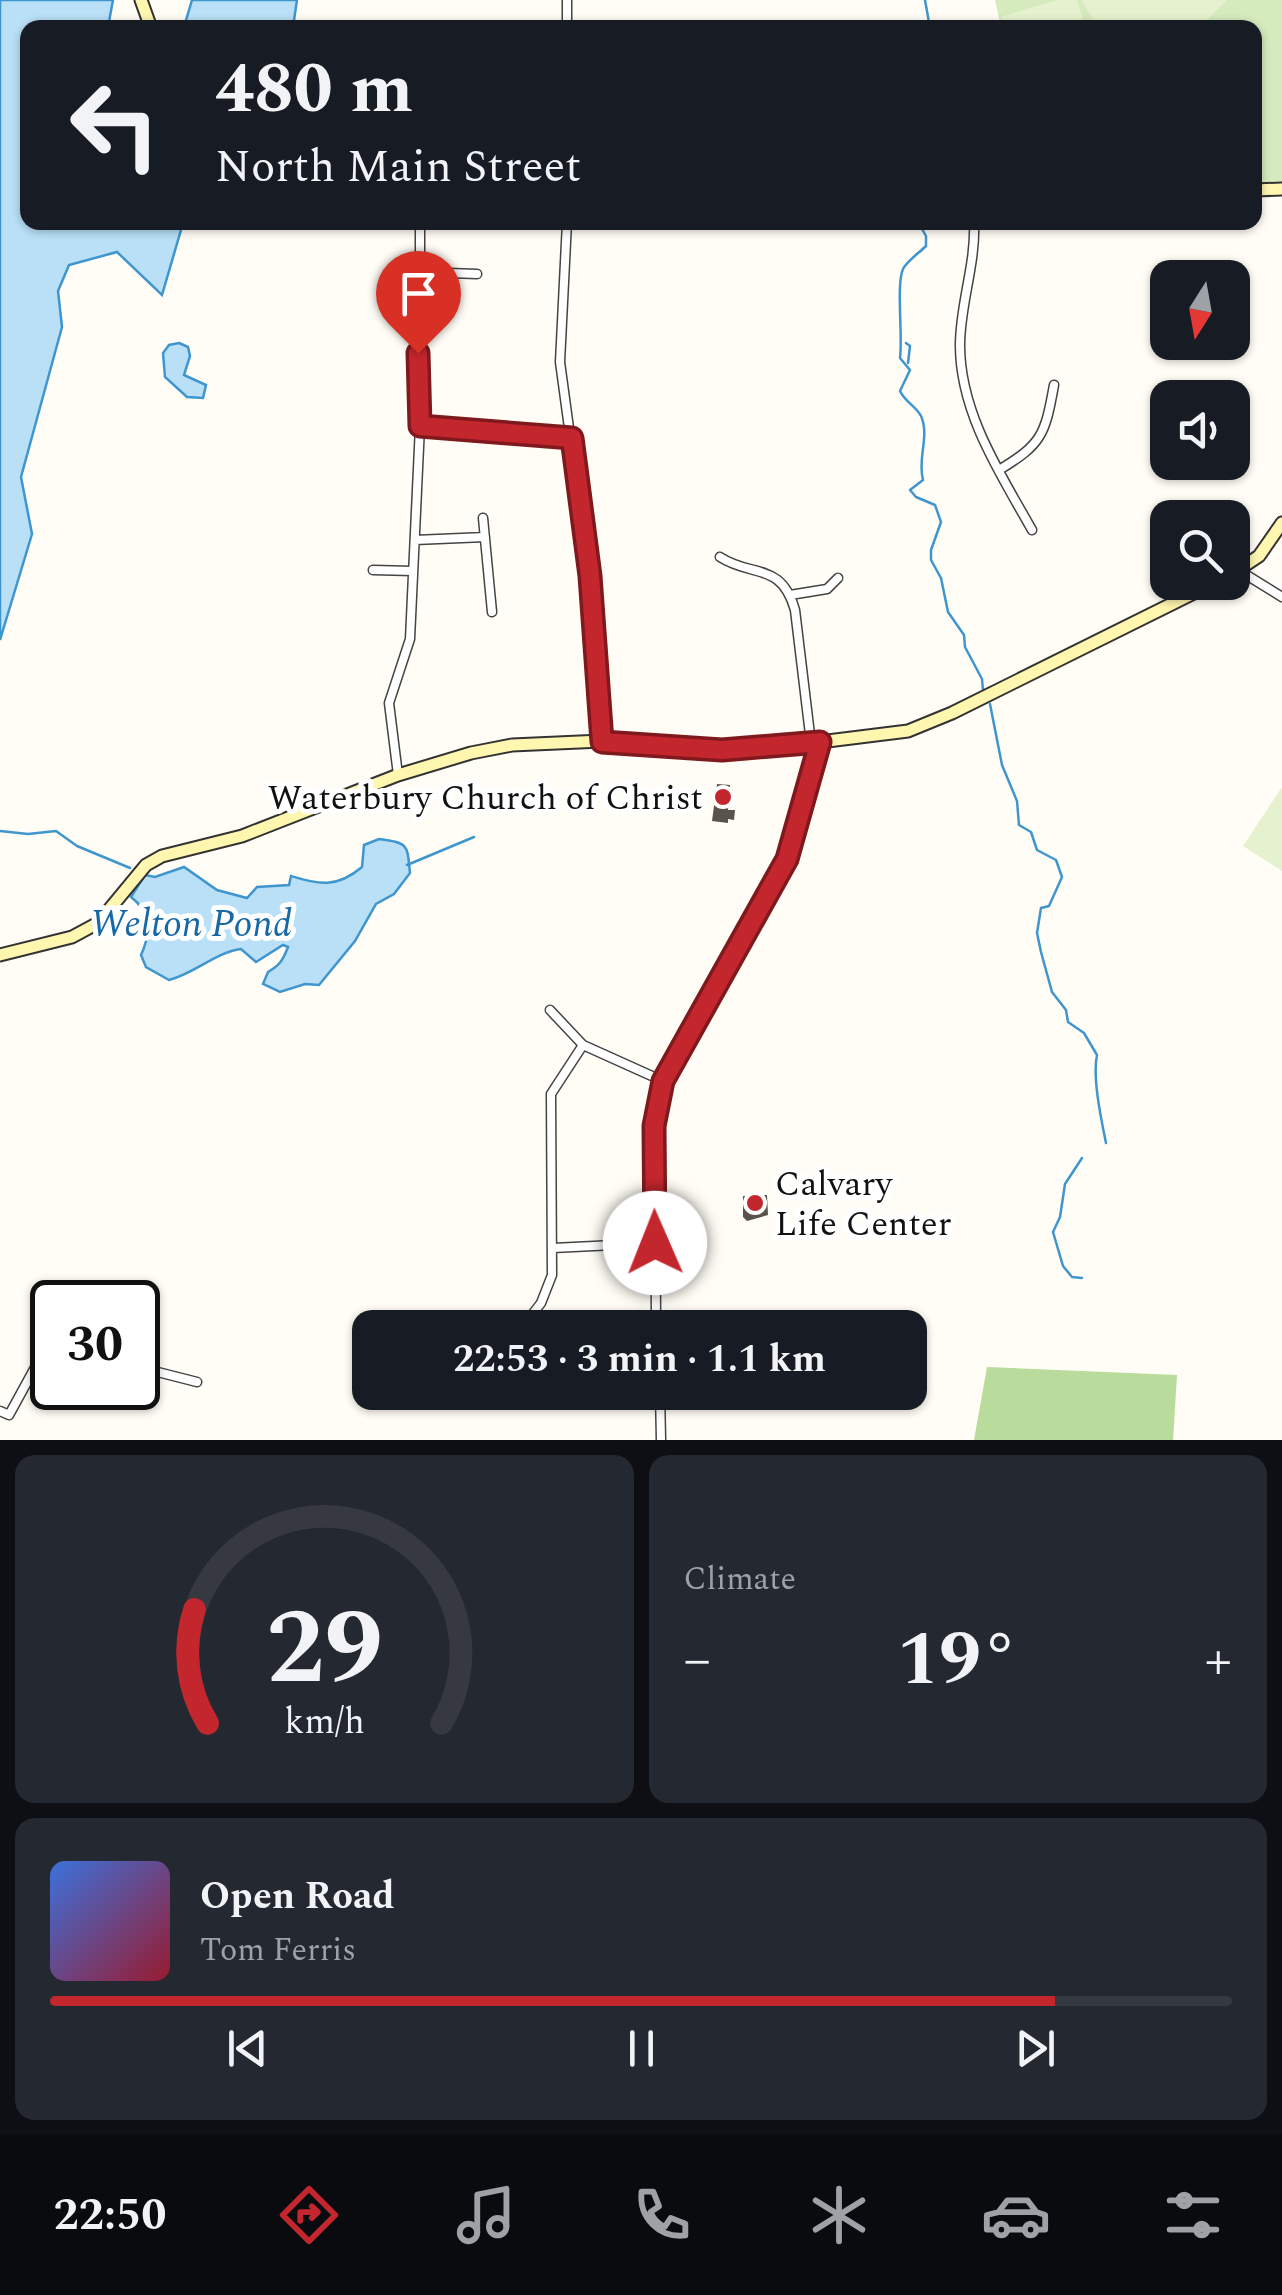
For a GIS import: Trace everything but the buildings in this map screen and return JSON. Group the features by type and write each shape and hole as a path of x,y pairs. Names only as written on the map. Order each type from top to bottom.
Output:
{"main road":[{"path":"1250,562 1282,523"},
{"path":"0,955 72,937 98,923 146,866 162,856 242,836 398,774 512,745 602,742 722,750 908,731 1179,600"}],"street":[{"path":"398,774 389,704 410,639 420,426 420,230"},
{"path":"567,230 560,362 590,576 602,742"},
{"path":"973,230 960,345 976,425 1032,530"},
{"path":"420,272 477,274"},
{"path":"998,470 1030,452 1040,439 1054,386"},
{"path":"420,426 572,438"},
{"path":"483,518 492,612"},
{"path":"414,540 485,537"},
{"path":"656,1310 654,1126 663,1081 787,859 816,743 790,596 764,571 720,557"},
{"path":"373,570 413,571"},
{"path":"790,596 826,589 838,578"},
{"path":"1250,580 1282,597"},
{"path":"550,1010 583,1045 663,1081"},
{"path":"536,1310 552,1275 551,1094 583,1045"},
{"path":"553,1248 655,1243"},
{"path":"160,1372 197,1382"},
{"path":"0,1411 8,1416 30,1376"},
{"path":"660,1410 661,1440"}],"green space":[{"path":"995,0 1282,0 1282,183 1262,183 1262,20 999,20"},
{"path":"1057,0 1077,0 1083,20 1002,20 1001,17"},
{"path":"1082,0 1226,0 1207,20 1093,20"},
{"path":"1282,787 1282,871 1243,846"},
{"path":"987,1367 1177,1375 1173,1440 974,1440"}],"water":[{"path":"0,0 113,0 109,20 20,20 20,230 181,230 162,295 117,252 69,265 58,291 62,327 21,477 32,534 0,640"},
{"path":"192,0 297,0 294,20 186,20"},
{"path":"179,343 188,347 190,356 184,375 206,385 203,398 187,397 165,377 163,353 169,345"},
{"name":"Welton Pond","path":"379,839 405,847 410,873 394,894 376,904 355,941 319,985 305,984 280,992 263,984 284,955 288,947 283,945 256,962 241,949 232,951 169,980 146,967 141,955 147,923 142,909 131,897 145,875 155,877 184,867 217,890 247,898 257,887 289,885 291,876 319,882 344,879 362,867 364,845"}],"waterway":[{"path":"925,0 929,20"},
{"path":"923,230 926,246 905,266 900,287 900,358 910,370 900,391 921,416 924,431 923,480 910,490 935,505 941,522 931,560 941,578 948,612 964,635 983,690"},
{"path":"906,343 910,346 908,363"},
{"path":"990,704 1002,765 1017,801 1019,825 1031,832 1037,850 1056,860 1062,877 1049,906 1041,908 1037,933 1052,992 1066,1010 1068,1022 1084,1033 1097,1055 1097,1088 1106,1143"},
{"path":"0,831 56,831 77,846 130,868"},
{"path":"407,865 474,837"},
{"path":"1082,1158 1065,1184 1060,1217 1053,1232 1063,1266 1072,1277 1082,1278"}],"place":[{"name":"Waterbury Church of Christ","path":"723,797"},
{"name":"Calvary Life Center","path":"755,1203"}],"route":[{"path":"418,353 420,426 572,438 590,576 602,742 763,750 820,742 787,859 663,1081 654,1126 655,1243"}]}
